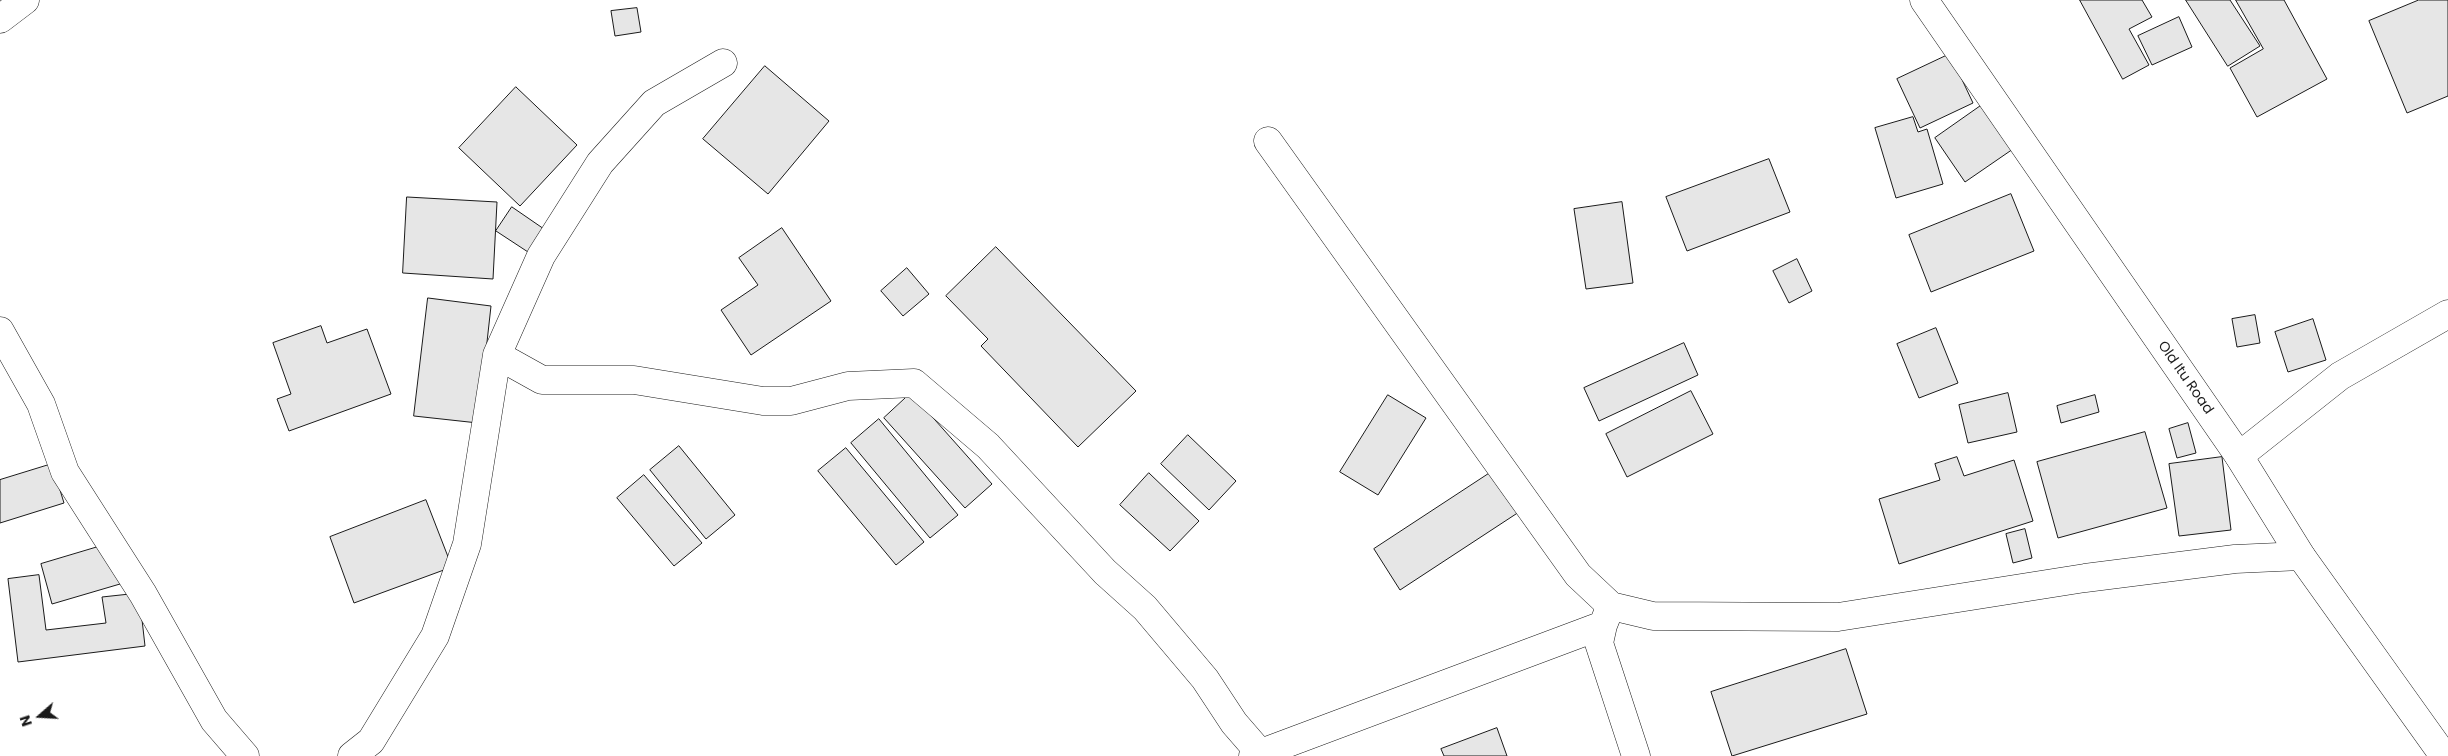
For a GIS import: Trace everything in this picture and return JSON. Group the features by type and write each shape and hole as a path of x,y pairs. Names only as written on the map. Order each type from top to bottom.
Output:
{"street":[{"path":"0,19 25,0"},
{"name":"Old Itu Road","path":"1924,0 2239,456 2301,556 2444,756"},
{"path":"352,756 371,741 436,636 467,544 497,355 541,256 600,163 654,104 723,63"},
{"path":"1268,141 1607,616"},
{"path":"2239,456 2340,376 2448,314"},
{"path":"0,331 41,404 65,472 142,594 214,720 245,756"},
{"path":"497,355 542,380 634,380 763,401 791,401 848,386 914,383 988,446 1105,572 1145,608 1205,678 1257,755 1607,616 1688,618 1838,617 2085,578 2235,559 2301,556"},
{"path":"1607,616 1599,643 1636,756"}],"building":[{"path":"2080,0 2142,0 2152,17 2129,29 2149,65 2123,79"},
{"path":"2186,0 2230,0 2260,46 2228,66"},
{"path":"2236,0 2284,0 2327,79 2257,117 2230,68 2263,49"},
{"path":"2419,0 2448,0 2448,96 2407,113 2369,21"},
{"path":"637,8 641,32 615,36 611,11"},
{"path":"2179,17 2192,47 2152,65 2138,36"},
{"path":"1950,54 1973,103 1920,128 1897,79"},
{"path":"765,66 829,121 768,194 703,139"},
{"path":"516,87 577,145 520,206 459,148"},
{"path":"1982,105 2013,149 1965,182 1935,138"},
{"path":"1913,117 1918,132 1927,129 1943,184 1896,198 1875,128"},
{"path":"1769,159 1790,212 1687,251 1666,197"},
{"path":"2011,194 2034,251 1931,292 1909,235"},
{"path":"407,197 497,202 493,279 403,273"},
{"path":"1622,202 1633,283 1586,289 1574,209"},
{"path":"512,207 544,229 528,252 496,231"},
{"path":"782,228 831,301 751,355 721,310 758,285 739,258"},
{"path":"996,247 1136,391 1078,447 981,346 988,339 946,296"},
{"path":"1797,259 1812,291 1789,303 1773,271"},
{"path":"907,268 929,294 903,316 881,291"},
{"path":"428,298 491,306 478,423 414,416"},
{"path":"2255,315 2260,343 2237,347 2232,319"},
{"path":"2313,319 2326,360 2288,372 2275,332"},
{"path":"321,326 327,343 367,329 391,394 289,431 277,399 291,394 273,343"},
{"path":"1936,328 1958,383 1919,398 1897,344"},
{"path":"1684,343 1698,375 1599,421 1584,388"},
{"path":"1691,391 1713,434 1627,477 1606,434"},
{"path":"911,393 992,484 965,508 884,418"},
{"path":"2008,393 2017,432 1968,443 1959,405"},
{"path":"1388,395 1426,418 1378,495 1340,472"},
{"path":"2095,395 2099,412 2061,423 2057,406"},
{"path":"879,419 958,515 930,538 851,443"},
{"path":"2188,423 2196,453 2177,458 2169,429"},
{"path":"2145,432 2167,508 2058,538 2037,462"},
{"path":"1188,435 1236,481 1209,510 1161,464"},
{"path":"679,446 735,515 706,539 650,470"},
{"path":"846,448 924,542 896,565 818,471"},
{"path":"1957,457 1964,476 2014,460 2033,521 1899,564 1879,499 1940,480 1935,464"},
{"path":"2222,457 2231,530 2179,536 2169,464"},
{"path":"52,464 64,503 0,523 0,480"},
{"path":"1493,471 1519,512 1400,590 1374,549"},
{"path":"1149,473 1199,521 1170,551 1120,505"},
{"path":"644,475 702,543 674,566 617,498"},
{"path":"426,500 452,567 354,603 330,537"},
{"path":"2025,529 2032,558 2013,563 2006,534"},
{"path":"108,544 120,584 52,604 41,564"},
{"path":"39,575 46,630 106,623 102,597 139,593 145,646 18,662 8,579"},
{"path":"1846,649 1867,714 1732,756 1711,692"},
{"path":"1497,728 1507,756 1444,756 1441,749"}]}
